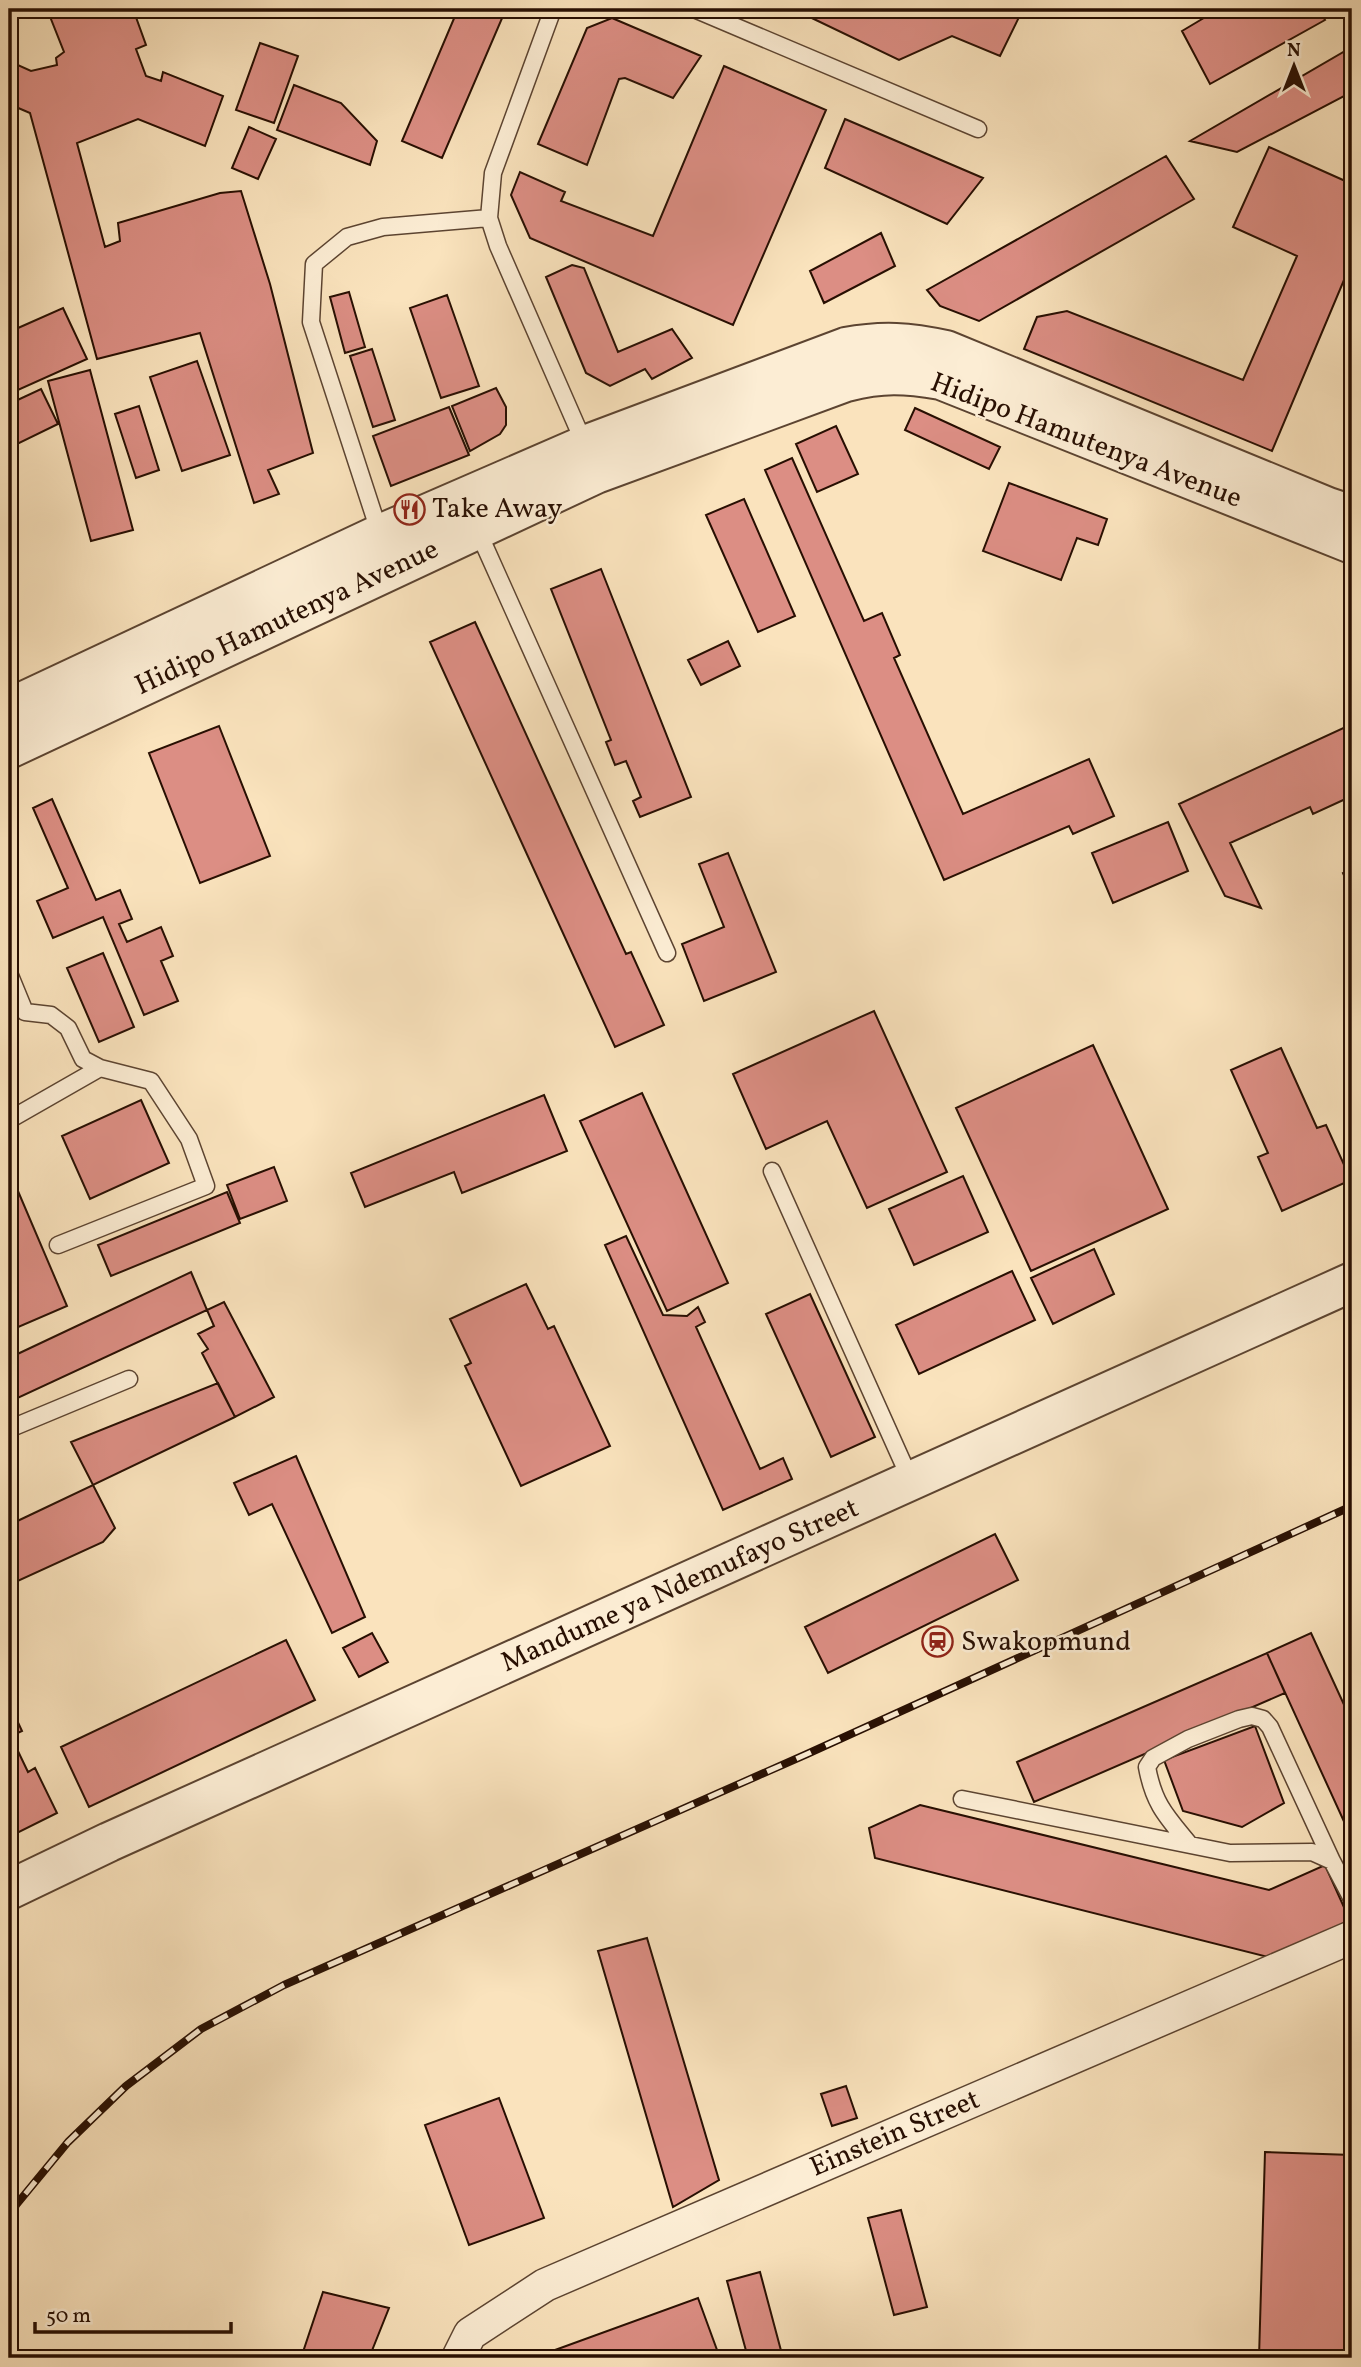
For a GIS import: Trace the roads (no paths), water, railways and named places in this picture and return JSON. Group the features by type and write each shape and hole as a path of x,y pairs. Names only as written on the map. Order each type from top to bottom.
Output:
{"street":[{"name":"Hidipo Hamutenya Avenue","path":"9,749 477,529 590,460 846,347 875,342 911,342 946,350 1352,515"},
{"name":"Hidipo Hamutenya Avenue","path":"9,708 380,534 590,460 876,374 911,375 941,380 1352,544"},
{"name":"Mandume ya Ndemufayo Street","path":"9,1890 109,1842 1352,1282"},
{"name":"Einstein Street","path":"458,2358 471,2334 545,2285 1352,1937"}],"lane":[{"path":"552,9 493,173 489,218 498,246 590,460"},
{"path":"694,9 978,129"},
{"path":"380,534 310,322 314,264 347,237 383,227 489,218"},
{"path":"477,529 667,953"},
{"path":"9,973 25,1012 51,1015 68,1028 83,1059 100,1068 150,1081 189,1139 206,1186 58,1245"},
{"path":"9,1120 100,1068"},
{"path":"772,1171 911,1482"},
{"path":"9,1429 129,1379"},
{"path":"1191,1845 1163,1811 1151,1790 1147,1767 1153,1758 1188,1739 1252,1716 1263,1719 1270,1727 1352,1899"},
{"path":"962,1799 1230,1853 1312,1852 1332,1861"}],"railway":[{"path":"9,2221 16,2205 68,2142 126,2086 201,2029 284,1985 807,1754 1352,1506"}],"place":[{"name":"Take Away","path":"409,509"},
{"name":"Swakopmund","path":"938,1642"}]}
